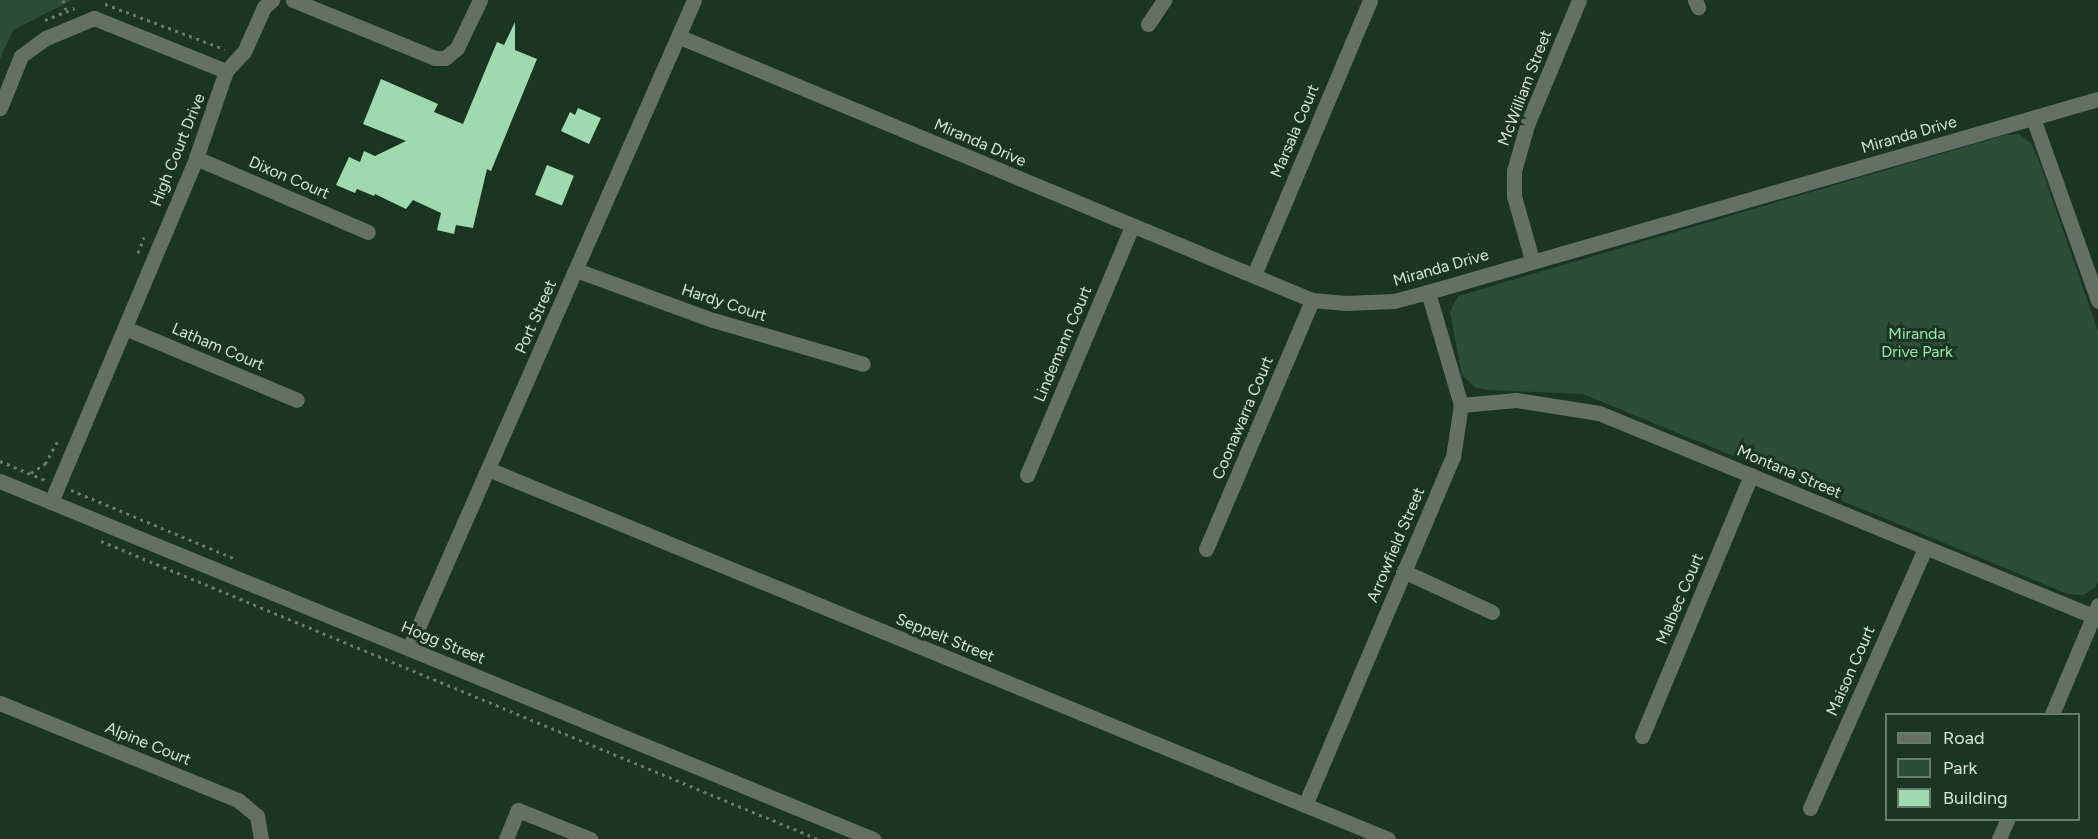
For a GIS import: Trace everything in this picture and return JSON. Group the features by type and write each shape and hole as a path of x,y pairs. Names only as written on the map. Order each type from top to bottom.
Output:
{"street":[{"path":"0,108 21,56 46,38 94,18 226,71 244,52 264,7 272,0"},
{"path":"293,0 435,58 451,55 457,48 480,0"},
{"name":"Port Street","path":"410,648 680,37 694,0"},
{"path":"1148,24 1164,0"},
{"name":"Marsala Court","path":"1254,275 1370,0"},
{"name":"McWilliam Street","path":"1532,260 1514,196 1514,171 1527,125 1579,0"},
{"name":"Miranda Drive","path":"680,37 1312,300 1346,303 1394,301 1428,292 1532,260 2098,99"},
{"name":"High Court Drive","path":"51,501 196,158 226,71"},
{"path":"2033,118 2094,274 2098,301"},
{"name":"Dixon Court","path":"196,158 368,232"},
{"name":"Lindemann Court","path":"1028,474 1132,227"},
{"name":"Hardy Court","path":"576,270 713,320 863,364"},
{"name":"Arrowfield Street","path":"1305,805 1454,458 1461,405 1428,292"},
{"name":"Coonawarra Court","path":"1206,549 1312,300"},
{"name":"Latham Court","path":"125,328 297,400"},
{"name":"Montana Street","path":"1461,405 1516,400 1599,413 1925,549 2096,610"},
{"name":"Seppelt Street","path":"488,469 1388,839"},
{"name":"Malbec Court","path":"1642,736 1751,476"},
{"name":"Hogg Street","path":"0,481 873,839"},
{"name":"Maison Court","path":"1810,808 1925,549"},
{"path":"1404,571 1492,612"},
{"path":"2052,713 2096,610"},
{"name":"Alpine Court","path":"0,703 238,800 257,816 261,839"},
{"path":"506,839 518,810 590,839"},
{"path":"1999,839 2006,821"}],"path":[{"path":"63,0 66,10"},
{"path":"0,461 244,562"},
{"path":"99,541 818,839"}],"green space":[{"path":"0,0 72,0 13,30 0,59"},
{"name":"Miranda Drive Park","path":"2019,134 2031,143 2038,158 2098,331 2098,581 2095,588 2083,595 2068,594 1583,394 1488,390 1476,388 1462,375 1450,312 1458,296 2005,135"}],"building":[{"path":"515,22 515,50 537,59 491,171 487,169 473,228 456,225 454,234 437,230 441,213 413,200 406,209 375,194 374,196 357,189 355,193 336,185 349,157 360,162 364,151 375,156 406,141 363,124 381,79 438,104 434,112 463,124 497,42 504,45"},
{"path":"578,108 601,118 589,144 561,131 570,112 575,115"},
{"path":"547,165 574,176 562,206 535,195"}]}
